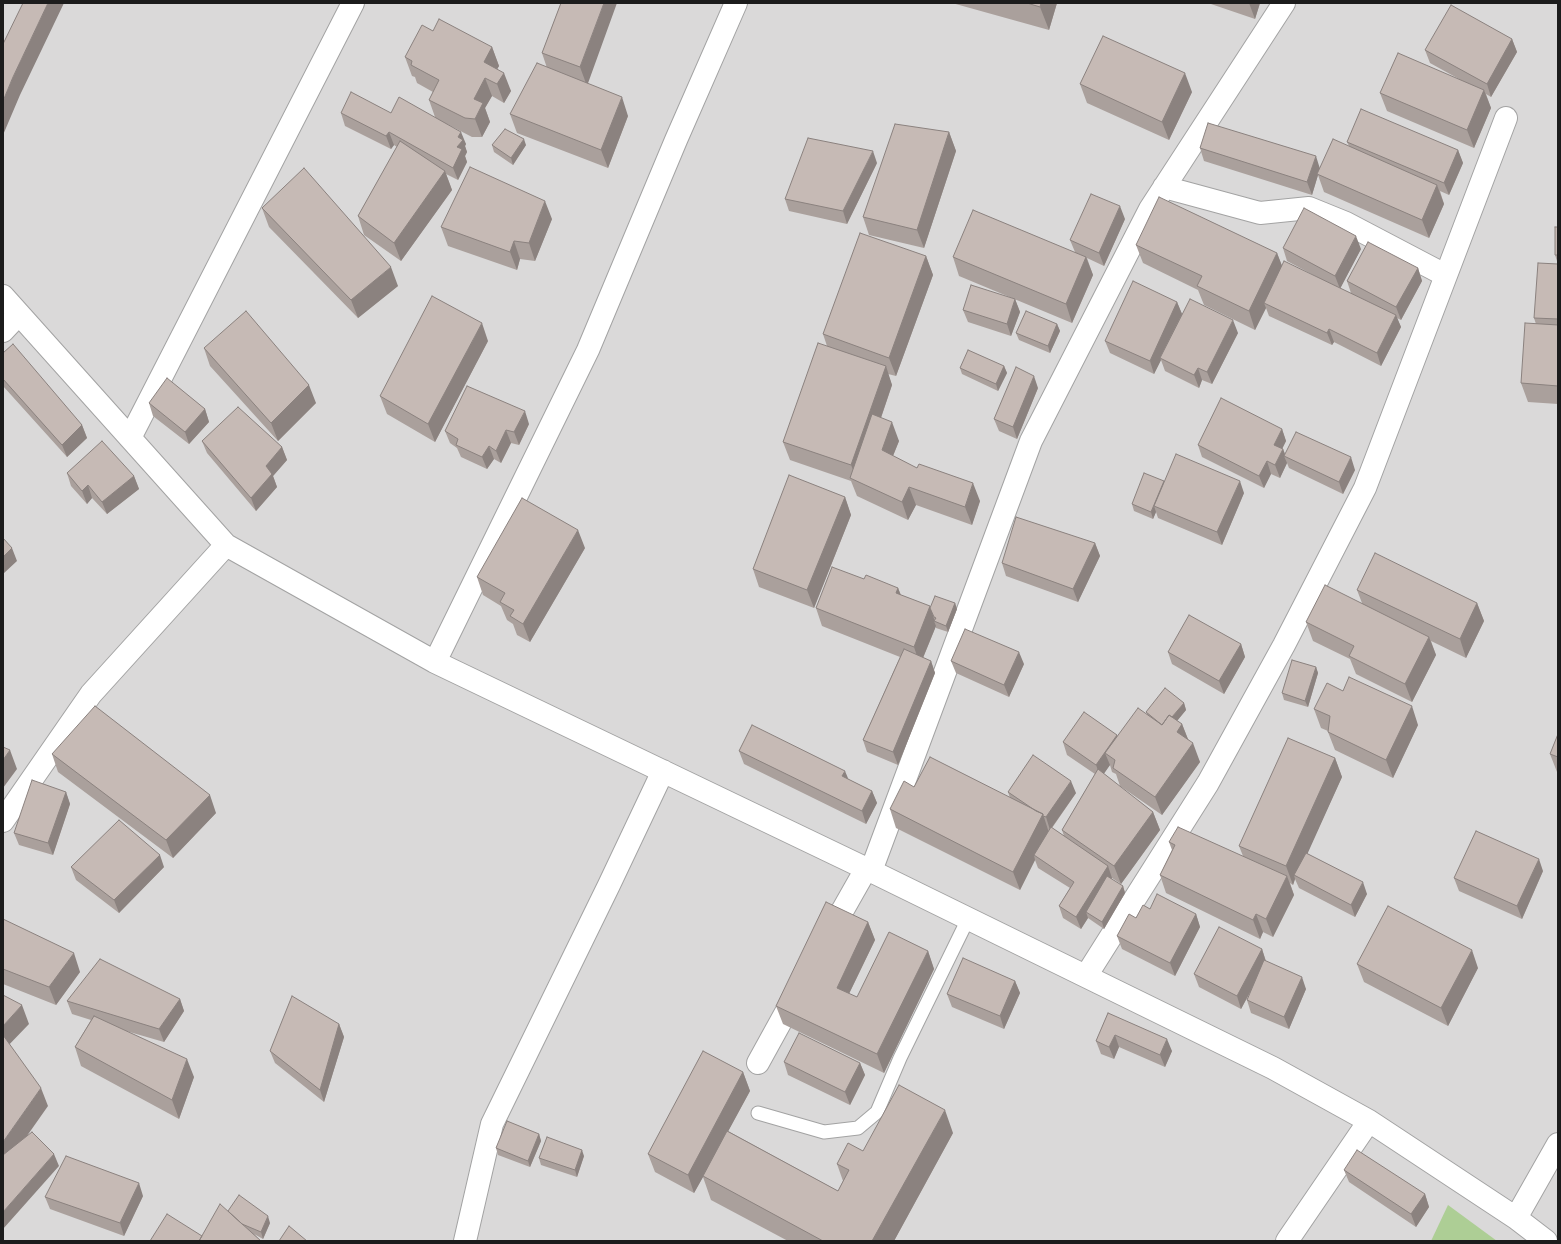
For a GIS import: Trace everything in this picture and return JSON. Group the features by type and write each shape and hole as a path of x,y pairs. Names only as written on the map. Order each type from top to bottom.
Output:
{"street":[{"path":"130,438 353,3"},
{"path":"434,662 588,350 676,140 736,3"},
{"path":"820,952 868,870 1032,441 1150,209 1284,3"},
{"path":"1086,976 1208,783 1284,645 1365,488 1506,118"},
{"path":"1164,187 1260,213 1308,208 1346,223 1446,275"},
{"path":"3,296 226,545 434,662 868,870 1273,1068 1369,1121 1516,1218 1546,1241"},
{"path":"3,330 20,314"},
{"path":"3,822 91,694 226,545"},
{"path":"465,1241 492,1124 663,771"},
{"path":"758,1063 804,980"},
{"path":"1287,1241 1369,1121"},
{"path":"1516,1218 1558,1144"}],"lane":[{"path":"758,1113 824,1132 858,1128 877,1112 900,1058 968,919"}],"shaded area":[{"path":"3,3 1558,3 1558,1241 3,1241"}],"green space":[{"path":"1448,1205 1497,1241 1431,1241"}],"building":[{"path":"23,3 48,3 3,101 3,44"},
{"path":"561,3 604,3 580,67 542,53"},
{"path":"1027,3 1041,3 1040,7"},
{"path":"1451,5 1512,39 1487,84 1425,50"},
{"path":"439,19 492,47 484,62 504,73 497,84 485,78 474,99 483,103 475,119 465,118 429,100 439,80 411,65 412,61 405,57 422,25 433,31"},
{"path":"1103,36 1185,73 1162,122 1080,84"},
{"path":"1398,53 1484,90 1467,130 1380,93"},
{"path":"537,63 622,97 601,150 510,114"},
{"path":"351,92 391,113 399,97 461,132 458,137 463,140 457,147 462,149 453,168 389,132 386,136 341,113"},
{"path":"1361,109 1458,150 1444,183 1347,142"},
{"path":"1208,123 1316,156 1307,182 1200,148"},
{"path":"895,124 949,132 917,230 863,217"},
{"path":"505,129 524,139 511,158 492,145"},
{"path":"808,138 873,151 843,211 785,199"},
{"path":"1333,139 1437,185 1422,220 1317,174"},
{"path":"400,141 445,171 394,243 358,216"},
{"path":"470,167 545,201 529,243 514,241 510,252 441,227"},
{"path":"304,168 391,267 351,300 262,208"},
{"path":"1091,194 1120,206 1099,253 1070,240"},
{"path":"1159,197 1277,253 1249,311 1197,286 1202,276 1136,245"},
{"path":"1304,208 1356,236 1335,276 1283,248"},
{"path":"973,210 1086,257 1066,304 953,257"},
{"path":"1555,227 1558,227 1558,255 1555,255"},
{"path":"860,233 926,256 889,358 823,334"},
{"path":"1368,242 1418,268 1396,307 1347,281"},
{"path":"1284,261 1396,315 1377,353 1329,329 1327,333 1264,303"},
{"path":"1538,263 1558,264 1558,319 1534,318"},
{"path":"1133,281 1177,302 1150,361 1105,341"},
{"path":"971,285 1015,299 1007,324 963,310"},
{"path":"432,296 482,323 428,424 380,396"},
{"path":"1190,299 1233,320 1207,372 1198,368 1194,375 1160,358"},
{"path":"246,311 309,385 271,423 204,348"},
{"path":"1026,311 1057,324 1048,346 1016,333"},
{"path":"1525,323 1558,325 1558,386 1521,383"},
{"path":"818,343 886,366 851,465 783,442"},
{"path":"13,344 82,425 62,445 3,379 3,353"},
{"path":"968,350 1004,366 996,384 960,368"},
{"path":"1016,367 1034,376 1013,427 994,419"},
{"path":"167,378 205,409 185,432 149,403"},
{"path":"467,386 525,411 514,432 506,430 496,451 489,446 482,457 456,445 458,439 445,431"},
{"path":"1221,398 1282,429 1274,445 1283,449 1275,465 1267,461 1259,476 1198,445"},
{"path":"238,407 282,447 266,466 272,474 251,498 202,441"},
{"path":"872,414 892,422 882,450 917,468 919,464 973,483 965,507 909,487 902,502 850,478"},
{"path":"1296,432 1351,457 1339,482 1284,456"},
{"path":"102,441 134,476 102,502 88,485 82,491 67,473"},
{"path":"1176,454 1240,481 1217,532 1154,506"},
{"path":"1144,473 1164,481 1151,512 1132,504"},
{"path":"789,475 845,497 807,590 753,569"},
{"path":"522,498 578,530 523,624 510,616 514,610 500,602 505,593 477,577"},
{"path":"1016,517 1095,543 1073,589 1002,563"},
{"path":"3,538 12,548 3,557"},
{"path":"1375,553 1477,603 1460,639 1357,590"},
{"path":"832,567 864,579 866,575 898,588 896,593 930,606 914,647 816,608"},
{"path":"1325,585 1429,637 1405,684 1349,656 1354,646 1306,622"},
{"path":"935,596 955,603 946,626 934,621 936,618 934,617 930,608"},
{"path":"1189,615 1241,644 1219,681 1168,652"},
{"path":"965,629 1019,652 1004,685 951,661"},
{"path":"904,649 931,661 893,752 863,740"},
{"path":"1292,660 1316,667 1305,701 1282,693"},
{"path":"1349,677 1412,706 1386,760 1328,732 1330,716 1314,709 1327,683 1343,691"},
{"path":"1165,688 1184,703 1172,717 1169,715 1162,725 1146,712"},
{"path":"95,706 210,795 166,840 52,754"},
{"path":"1138,708 1162,725 1169,715 1182,724 1177,732 1193,743 1155,797 1113,768 1115,760 1105,753"},
{"path":"1084,712 1117,735 1096,765 1063,742"},
{"path":"752,725 845,771 842,776 872,791 862,811 739,751"},
{"path":"1558,734 1558,757 1550,754"},
{"path":"1288,738 1335,758 1286,866 1239,846"},
{"path":"3,747 10,750 3,760"},
{"path":"1033,755 1071,781 1046,817 1008,792"},
{"path":"930,757 1043,814 1013,872 890,809 904,781 914,787"},
{"path":"1098,769 1153,812 1114,866 1062,830"},
{"path":"32,780 66,792 48,843 14,833"},
{"path":"119,820 160,855 114,900 71,867"},
{"path":"1051,827 1108,866 1076,917 1059,906 1074,882 1034,855"},
{"path":"1178,827 1287,876 1266,919 1256,914 1253,920 1160,875 1175,845 1169,842"},
{"path":"1476,831 1539,859 1517,906 1454,878"},
{"path":"1306,853 1363,882 1351,905 1294,875"},
{"path":"1107,876 1123,886 1102,922 1086,912"},
{"path":"1157,894 1196,914 1170,963 1117,936 1129,914 1136,918 1143,905 1150,909"},
{"path":"826,902 868,922 837,988 857,997 889,932 928,951 877,1054 776,1006"},
{"path":"1388,906 1472,950 1441,1008 1357,964"},
{"path":"3,919 74,953 49,987 3,969"},
{"path":"1219,927 1262,949 1237,996 1194,974"},
{"path":"963,958 1015,981 1000,1016 947,994"},
{"path":"100,959 180,999 159,1029 67,1001"},
{"path":"1264,960 1302,977 1284,1017 1247,1000"},
{"path":"3,995 22,1005 3,1026"},
{"path":"292,996 339,1024 320,1090 270,1051"},
{"path":"1108,1013 1167,1039 1160,1055 1115,1035 1109,1047 1096,1041"},
{"path":"94,1016 187,1059 172,1100 75,1047"},
{"path":"799,1033 860,1063 845,1092 784,1062"},
{"path":"3,1035 41,1088 3,1142"},
{"path":"703,1051 743,1072 688,1175 648,1154"},
{"path":"899,1085 945,1110 872,1241 823,1241 703,1176 727,1131 838,1191 849,1170 837,1164 848,1143 863,1151"},
{"path":"507,1121 539,1134 528,1161 496,1148"},
{"path":"32,1132 54,1154 3,1212 3,1155"},
{"path":"547,1137 582,1150 575,1170 539,1158"},
{"path":"1357,1150 1425,1194 1411,1214 1344,1170"},
{"path":"66,1156 139,1183 120,1223 45,1197"},
{"path":"239,1195 268,1216 261,1232 242,1224 228,1211"},
{"path":"220,1204 261,1241 199,1241"},
{"path":"167,1214 202,1236 199,1241 150,1241"},
{"path":"289,1226 307,1241 279,1241"}]}
